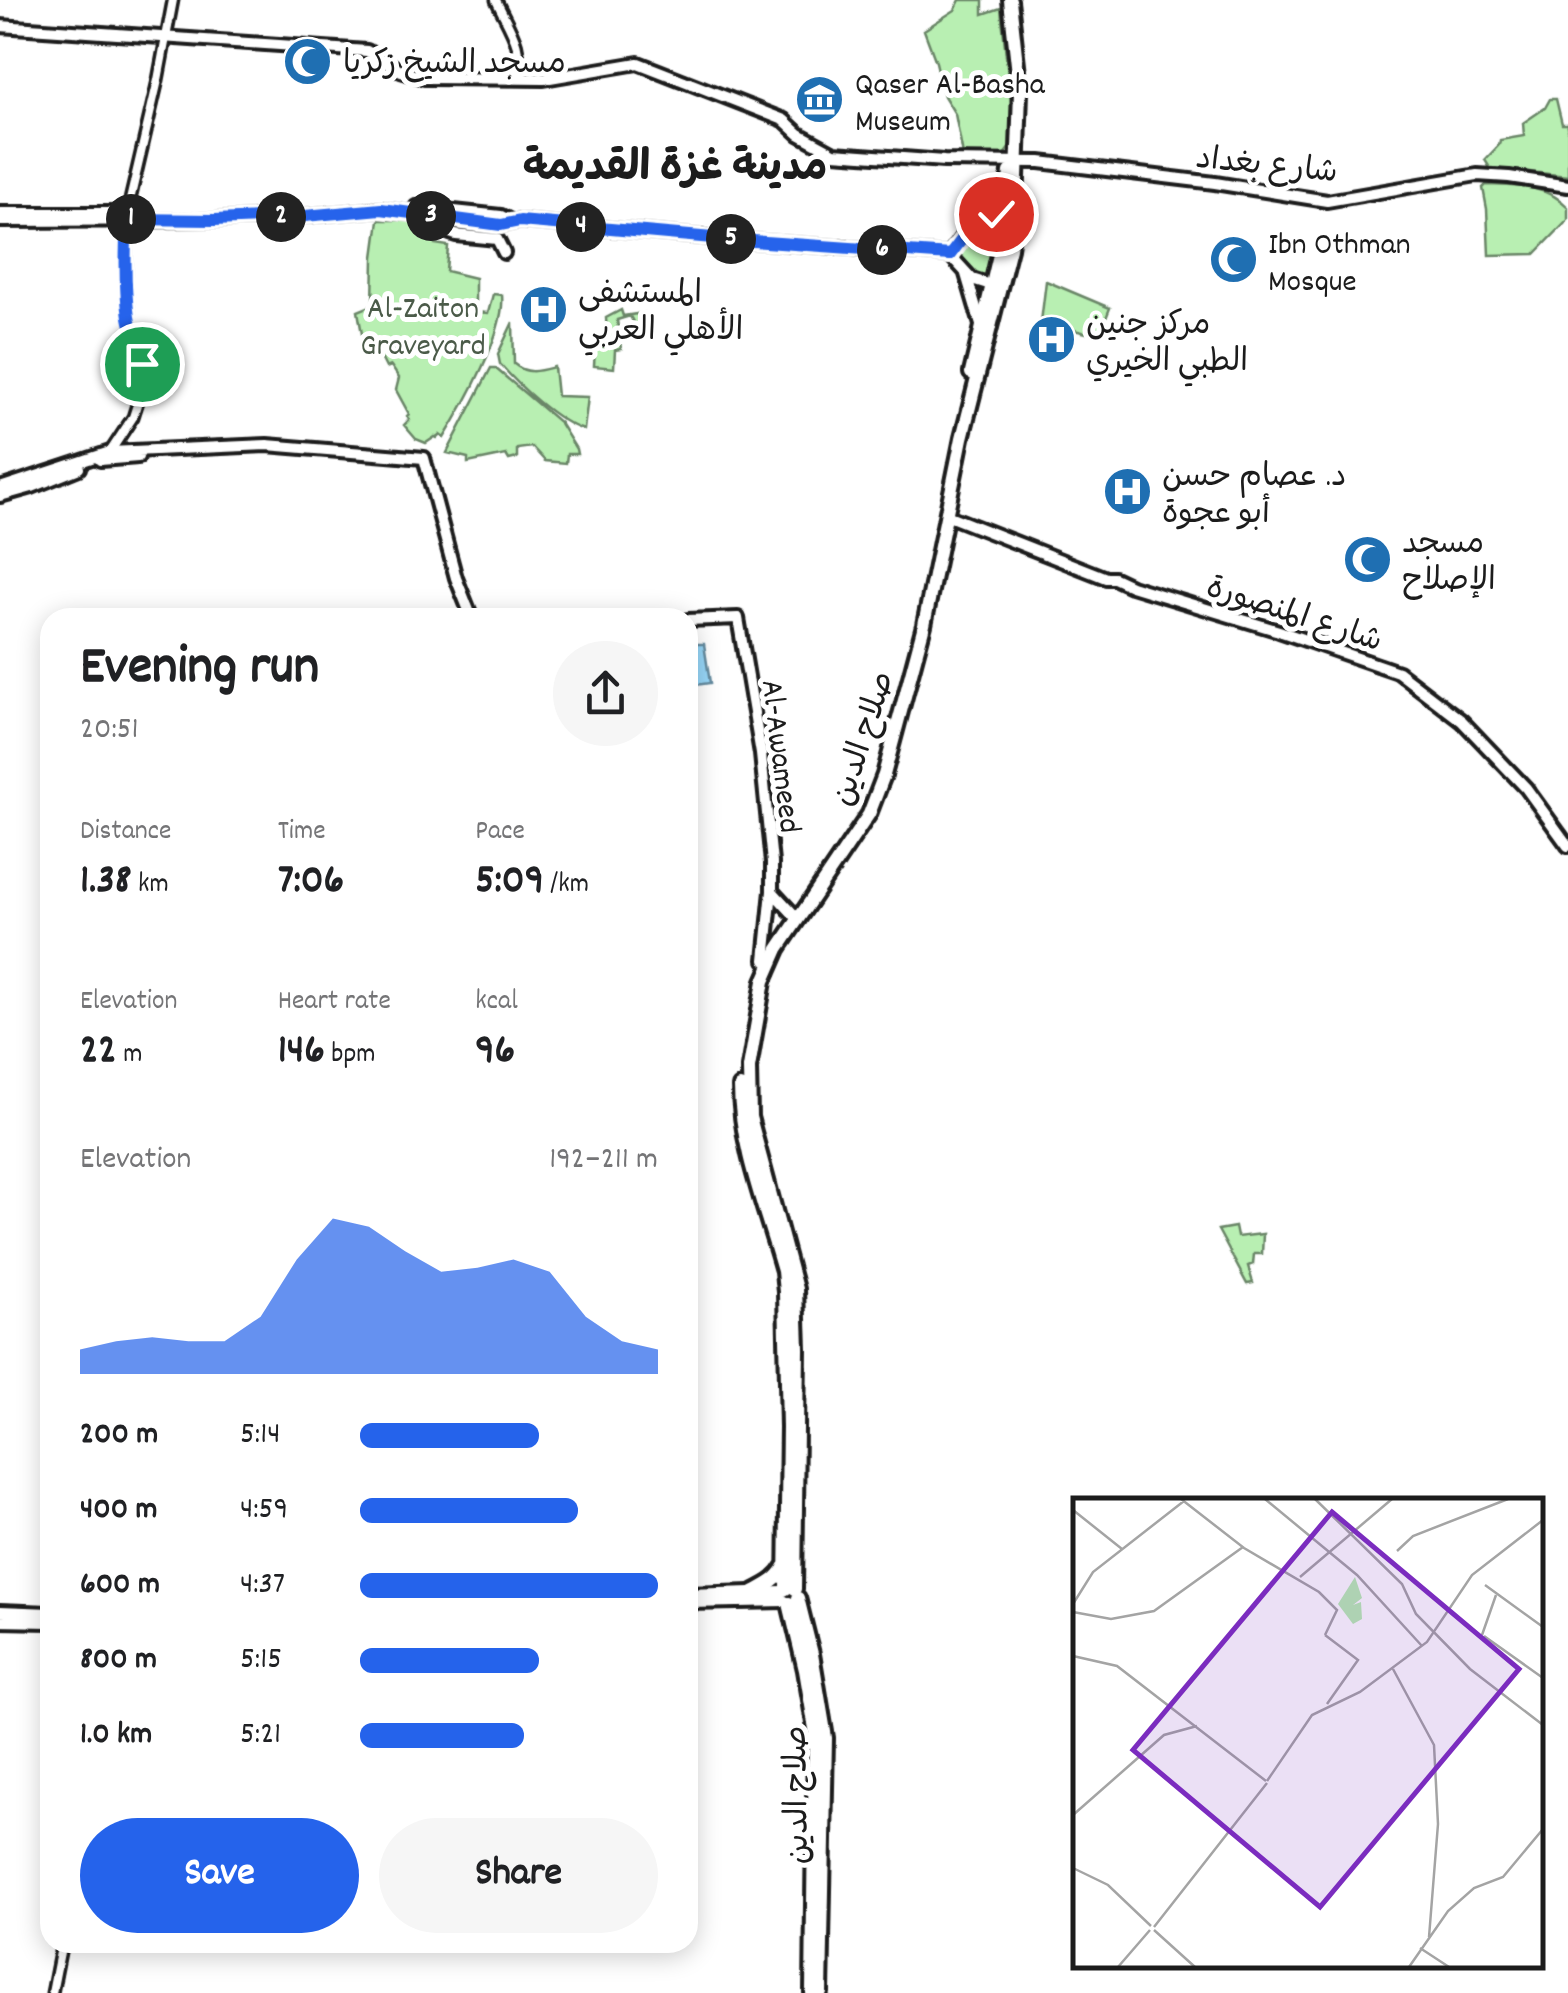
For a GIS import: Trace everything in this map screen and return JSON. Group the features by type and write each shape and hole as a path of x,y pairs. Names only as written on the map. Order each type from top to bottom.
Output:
{"highway":[{"name":"صلاح الدين","path":"821,1993 826,1738 812,1654 789,1595 798,1349 796,1289 750,1117 749,1068 764,981 794,916 869,814 884,774 924,626 962,438 1010,248 1019,78 1006,0"},
{"name":"صلاح الدين","path":"812,1993 815,1729 786,1564 785,1292 783,1271 748,1148 740,1080 759,974 765,960 849,836 878,770 914,636 981,326 1010,213"},
{"path":"753,1592 780,1576 786,1564"}],"main road":[{"name":"شارع بغداد","path":"0,26 367,51 401,71 424,78 544,80 638,63 784,120 799,134 834,153 1015,162 1215,183 1327,201 1477,176 1568,183"},
{"path":"0,217 297,212 378,204 501,216 513,222"},
{"path":"127,216 215,220 381,209 501,225 520,221 950,255 976,281 991,285"},
{"path":"950,255 975,222 1010,213"},
{"path":"434,216 456,235 494,237 504,254"},
{"path":"966,273 981,326"},
{"path":"0,492 110,452 267,445 422,461"},
{"path":"0,492 32,487 102,460 137,456 268,452 372,462 422,461"},
{"path":"422,461 466,608"},
{"name":"شارع المنصورة","path":"947,513 1106,578 1216,610 1398,672 1462,721 1526,788 1568,846"},
{"name":"Al-Awameed","path":"698,620 738,618 761,754 772,863 765,960"},
{"path":"772,891 794,916"},
{"path":"698,1594 789,1595"},
{"path":"698,1602 789,1595"},
{"path":"0,1611 40,1613"},
{"path":"0,1621 40,1622"}],"street":[{"path":"110,452 133,417 142,389 141,352 130,321 126,288 127,216 173,0"},
{"path":"496,0 517,39 518,80"},
{"path":"52,1993 60,1953"}],"green space":[{"path":"960,0 983,0 983,14 1001,8 1011,103 1010,147 1003,156 963,155 955,114 944,96 924,30 955,10"},
{"path":"1550,99 1556,99 1562,124 1568,124 1568,176 1490,168 1485,160 1500,140 1524,136 1523,123 1545,108"},
{"path":"1483,188 1530,188 1550,194 1568,207 1568,220 1535,254 1489,255"},
{"name":"Al-Zaiton Graveyard","path":"379,220 431,224 436,230 435,244 448,246 446,271 475,278 475,312 488,313 493,294 502,295 491,348 472,388 444,438 440,435 426,443 416,439 404,425 409,414 396,390 399,378 391,366 386,368 378,352 371,352 362,334 358,311 373,305"},
{"path":"989,226 1000,227 990,281 970,272 960,253 970,239"},
{"path":"1046,281 1110,308 1099,336 1041,322"},
{"path":"621,310 623,316 644,313 647,322 635,326 630,316 617,320 621,349 615,350 614,368 594,366 595,348 606,347 599,335 607,334 606,318"},
{"path":"513,322 514,364 528,371 554,367 557,396 588,397 584,430 550,411 500,364 498,354"},
{"name":"Al-Zaiton Graveyard","path":"491,368 560,423 577,454 567,454 566,463 545,461 532,447 517,449 517,458 509,460 506,455 468,463 468,458 447,453"},
{"path":"1235,1227 1237,1237 1263,1234 1262,1254 1254,1254 1253,1264 1248,1266 1253,1283 1247,1284 1218,1230"}],"water":[{"path":"698,644 704,644 710,683 698,685"}],"place":[{"name":"مسجد الشيخ زكريا","path":"308,61"},
{"name":"Qaser Al-Basha Museum","path":"820,100"},
{"name":"Ibn Othman Mosque","path":"1233,260"},
{"name":"المستشفى الأهلي العربي","path":"543,309"},
{"name":"مركز جنين الطبي الخيري","path":"1051,340"},
{"name":"د. عصام حسن أبو عجوة","path":"1127,492"},
{"name":"مسجد الإصلاح","path":"1367,559"}],"district":[{"name":"مدينة غزة القديمة","path":"675,164"}],"route":[{"path":"142,364 126,288 127,219 215,220 381,209 501,225 520,221 950,255 975,222 996,214"}]}
